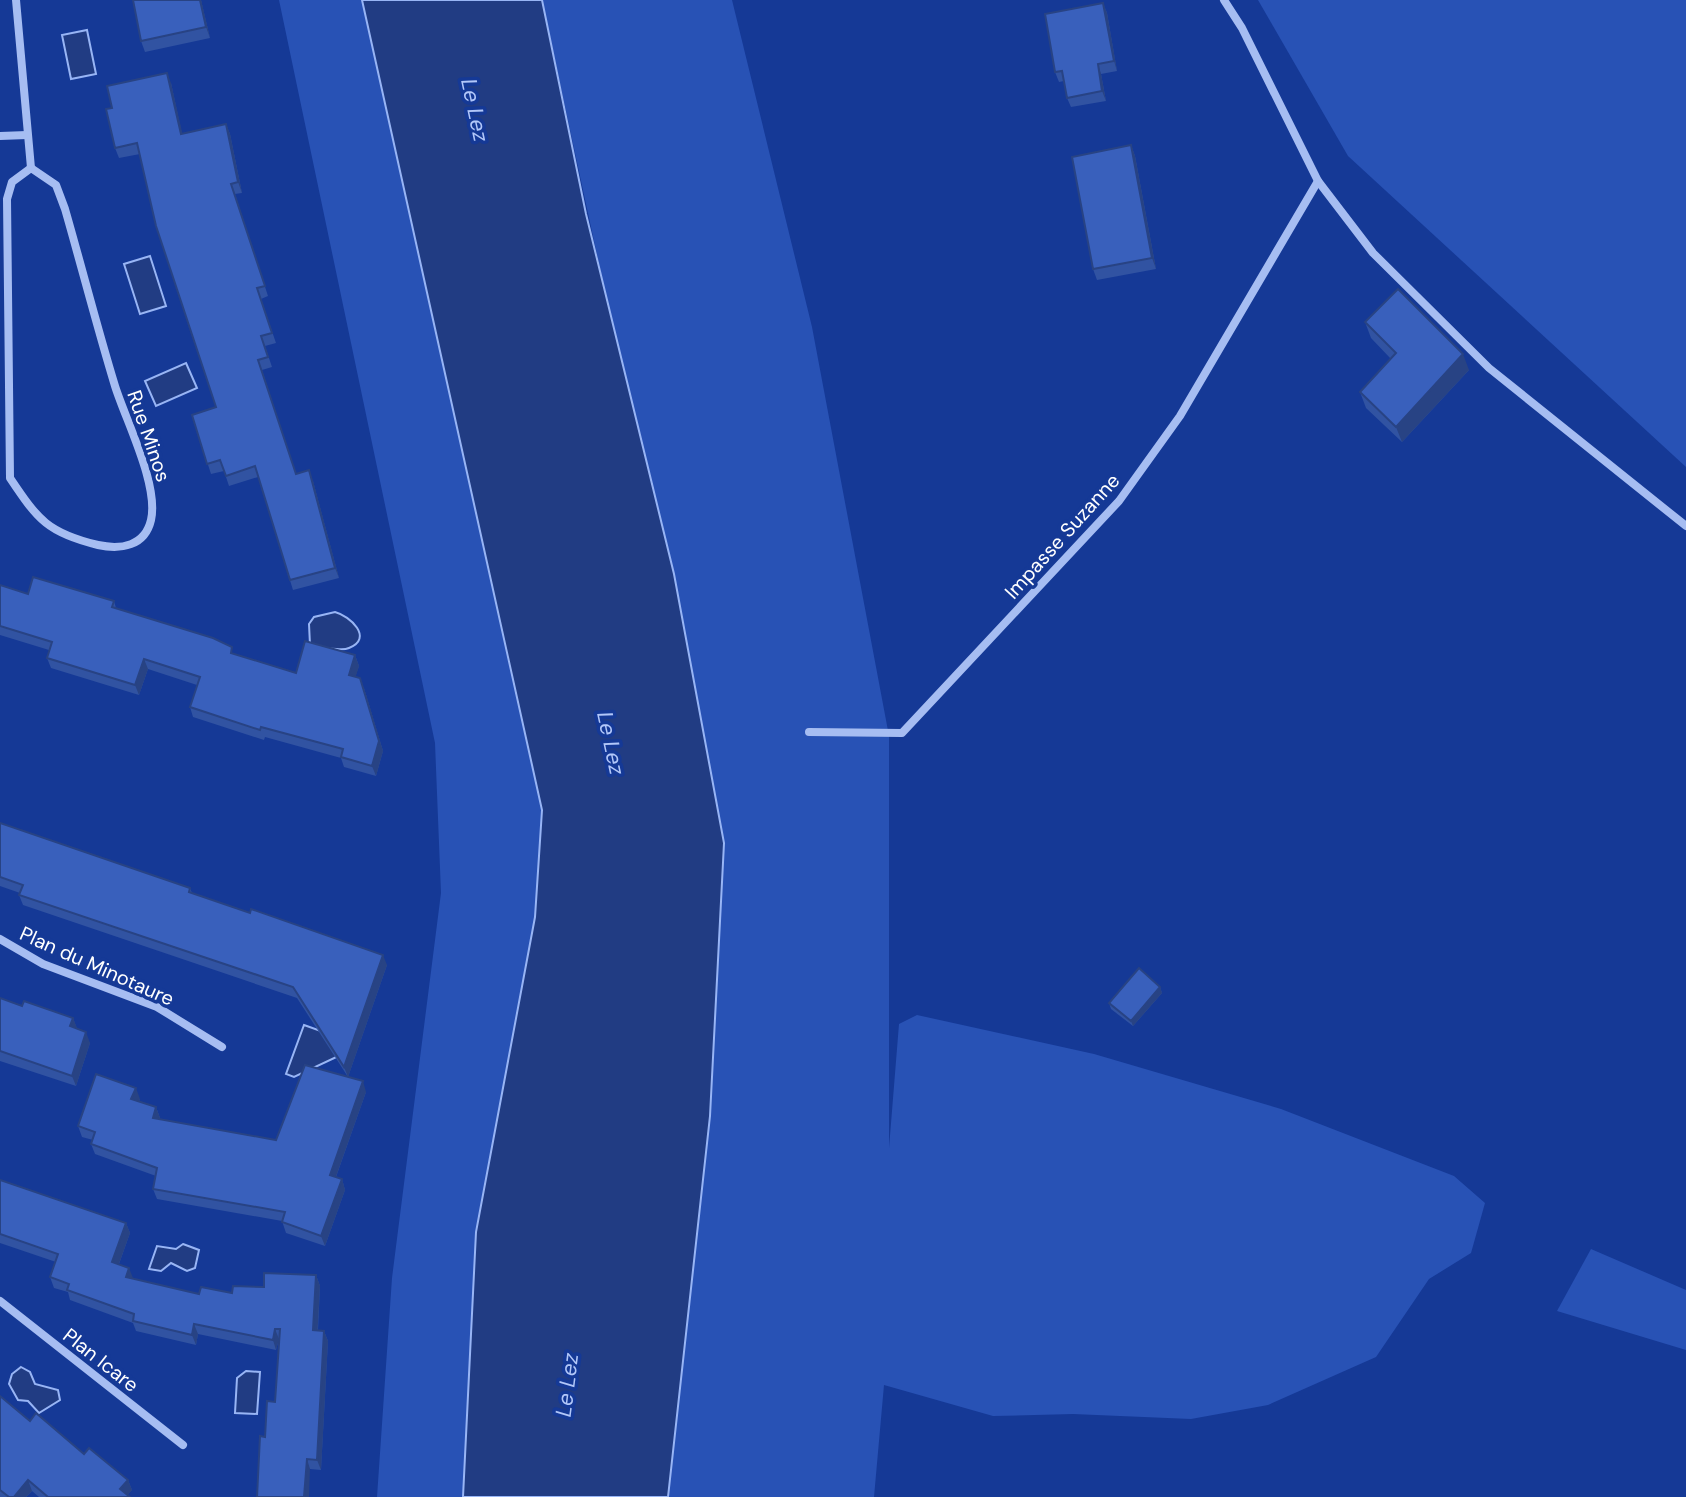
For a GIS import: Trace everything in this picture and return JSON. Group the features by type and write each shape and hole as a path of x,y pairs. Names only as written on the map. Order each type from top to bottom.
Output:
{"street":[{"path":"16,0 31,168"},
{"path":"1224,0 1242,28 1318,181 1373,253 1489,368 1686,526"},
{"path":"0,136 27,135"},
{"name":"Rue Minos","path":"31,168 56,185 115,388 152,496 151,522 138,542 118,549 57,534 29,507 10,478 7,199 12,182 31,168"},
{"name":"Impasse Suzanne","path":"809,732 902,733 1119,501 1180,416 1318,181"},
{"name":"Plan du Minotaure","path":"0,939 43,964 157,1007 222,1047"},
{"name":"Plan Icare","path":"0,1301 183,1445"}],"shaded area":[{"path":"279,0 362,0 542,810 535,917 476,1232 463,1497 377,1497 392,1278 441,893 435,743"},
{"path":"542,0 732,0 812,327 889,736 889,1148 899,1024 917,1015 1094,1054 1281,1109 1454,1176 1485,1203 1471,1253 1429,1279 1376,1357 1268,1405 1191,1419 1073,1414 993,1416 884,1385 874,1497 668,1497 710,1116 724,843"},
{"path":"1258,0 1686,0 1686,467 1348,156"},
{"path":"1591,1249 1686,1290 1686,1350 1557,1311"}],"water":[{"name":"Le Lez","path":"362,0 542,0 586,214 674,574 724,843 710,1116 668,1497 463,1497 476,1232 535,917 542,810"},
{"path":"87,30 96,74 71,79 62,35"},
{"path":"150,256 166,306 140,314 124,264"},
{"path":"186,363 197,388 156,406 145,381"},
{"path":"335,612 357,628 360,633 356,644 346,649 324,650 310,645 309,624 314,617"},
{"path":"304,1025 349,1041 345,1053 294,1077 286,1074"},
{"path":"183,1244 199,1250 195,1268 187,1271 171,1263 161,1271 149,1269 157,1246 176,1249"},
{"path":"21,1367 30,1372 35,1384 58,1390 60,1400 39,1413 28,1401 18,1400 9,1384 12,1374"},
{"path":"246,1371 260,1372 257,1414 235,1413 237,1378"}],"building":[{"path":"133,0 200,0 206,27 141,41"},
{"path":"1103,3 1114,61 1098,64 1102,91 1067,98 1062,71 1055,72 1045,14"},
{"path":"167,73 181,134 226,124 238,182 231,184 265,286 257,288 272,333 261,336 268,357 258,360 296,474 309,470 335,568 290,580 255,466 226,476 220,460 207,464 192,415 216,407 156,226 137,143 115,148 106,109 112,108 107,86"},
{"path":"1131,145 1152,258 1093,269 1072,157"},
{"path":"1398,289 1463,354 1396,427 1360,392 1396,353 1365,322"},
{"path":"33,577 114,601 112,607 213,638 232,647 231,653 296,673 305,641 355,655 349,675 360,678 379,741 372,766 341,757 343,749 261,727 260,730 190,707 200,677 144,659 135,685 47,658 52,642 0,626 0,585 28,594"},
{"path":"0,823 190,888 189,892 250,913 251,909 383,955 344,1067 293,987 19,895 23,885 0,877"},
{"path":"1139,968 1160,987 1131,1021 1109,1003"},
{"path":"0,998 22,1006 24,1001 73,1018 70,1026 86,1032 72,1076 0,1051"},
{"path":"305,1065 363,1081 330,1175 342,1179 321,1236 282,1222 285,1212 153,1189 157,1168 91,1144 95,1132 78,1126 96,1074 136,1088 131,1099 156,1107 153,1118 276,1140"},
{"path":"0,1180 126,1223 112,1262 129,1268 126,1277 199,1294 201,1287 232,1293 233,1286 264,1287 264,1273 316,1275 313,1330 324,1331 317,1460 307,1459 304,1497 257,1497 260,1436 265,1437 267,1401 275,1402 280,1329 275,1329 273,1340 194,1324 192,1335 133,1321 134,1314 67,1290 69,1284 50,1277 58,1254 0,1234"},
{"path":"0,1396 30,1421 36,1413 84,1454 89,1448 128,1480 120,1489 130,1497 48,1497 28,1480 14,1497 9,1497 0,1490"}]}
